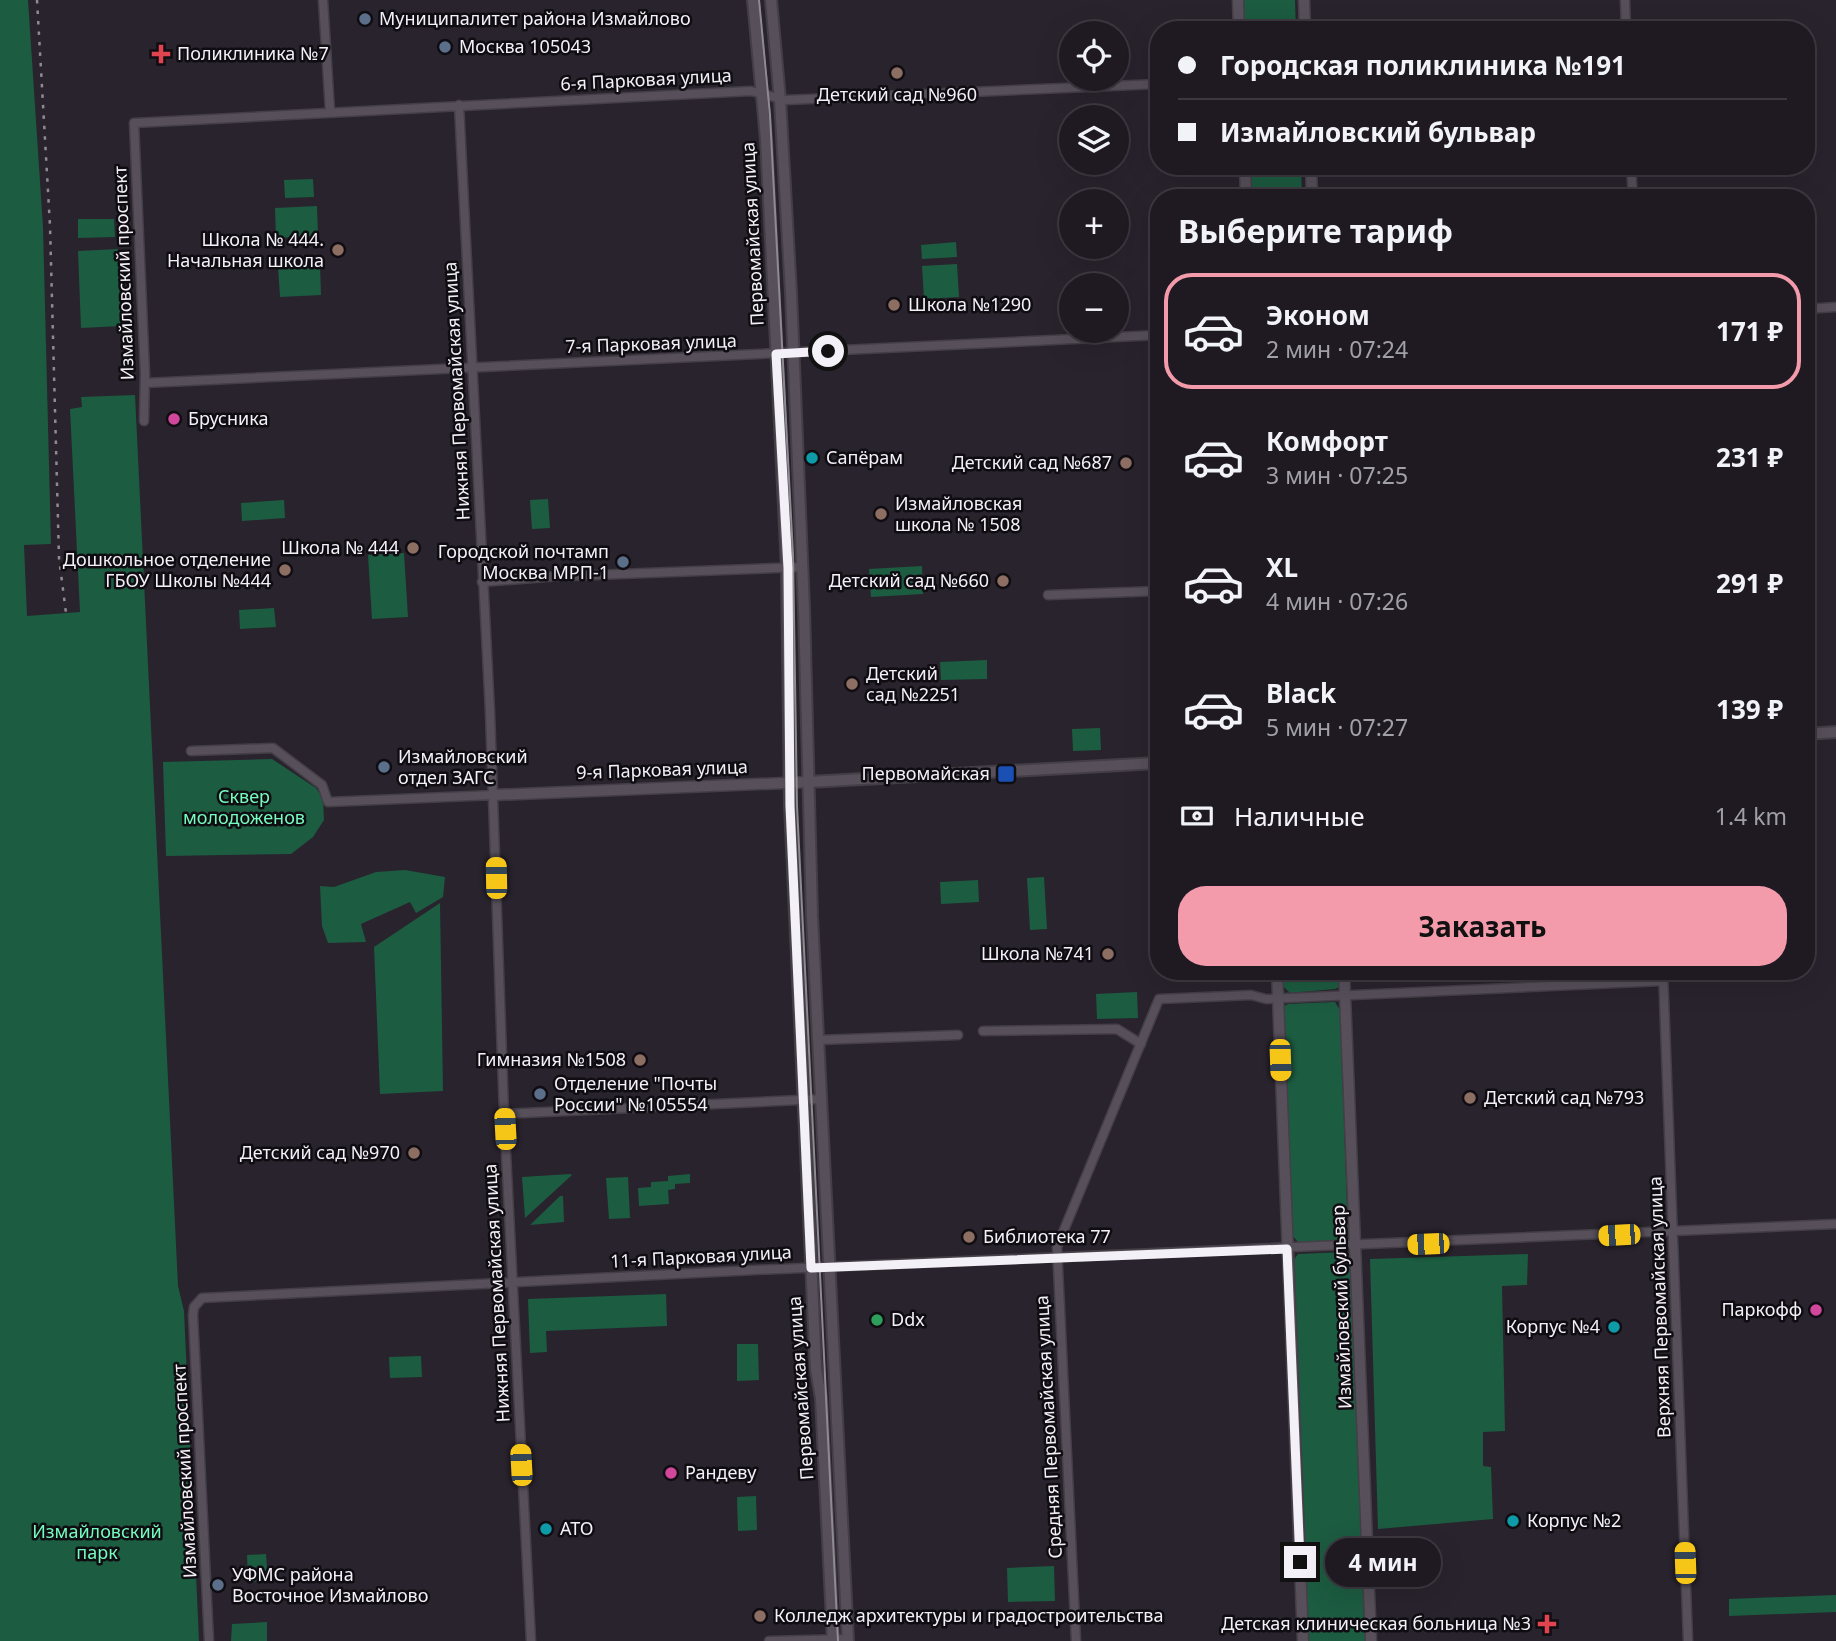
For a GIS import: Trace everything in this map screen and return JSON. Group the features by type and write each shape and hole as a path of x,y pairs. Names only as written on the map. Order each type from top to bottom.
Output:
{"main road":[{"name":"Первомайская улица","path":"753,0 762,94 788,568 790,783 806,1099 811,1268 833,1640"},
{"name":"Первомайская улица","path":"771,0 780,100 793,353 803,567 818,1040 848,1640"},
{"path":"1815,733 1836,732"},
{"name":"9-я Парковая улица","path":"808,782 1150,763"}],"street":[{"path":"323,0 330,111"},
{"path":"1238,0 1239,21"},
{"path":"1304,0 1305,21"},
{"path":"1625,0 1626,21"},
{"name":"6-я Парковая улица","path":"134,124 330,111 751,91 780,100 1150,84"},
{"name":"Нижняя Первомайская улица","path":"459,105 494,795 504,1114 531,1641"},
{"name":"Измайловский проспект","path":"134,124 145,383 144,421"},
{"path":"1815,308 1836,307"},
{"name":"7-я Парковая улица","path":"145,383 1150,335"},
{"path":"482,582 563,576 803,567"},
{"path":"1048,595 1150,591"},
{"name":"9-я Парковая улица","path":"191,751 273,748 322,785 328,802 808,782"},
{"path":"1277,980 1303,1641"},
{"name":"Измайловский бульвар","path":"1344,980 1371,1641"},
{"name":"Средняя Первомайская улица","path":"1076,1641 1057,1247 1158,999 1251,995 1278,998 1596,980"},
{"name":"Верхняя Первомайская улица","path":"1663,980 1688,1641"},
{"path":"984,1031 1117,1029 1141,1044"},
{"path":"818,1040 958,1035"},
{"path":"504,1114 821,1099"},
{"name":"11-я Парковая улица","path":"197,1301 208,1297 830,1267 1836,1224"},
{"name":"Измайловский проспект","path":"197,1301 193,1315 209,1641"},
{"path":"769,1641 848,1640"}],"green space":[{"name":"Измайловский парк","path":"0,0 28,0 43,227 51,544 24,545 27,616 80,612 70,409 82,407 81,397 135,395 178,1286 184,1311 199,1641 0,1641"},
{"path":"1242,0 1295,0 1296,21 1243,21"},
{"path":"1250,175 1301,175 1302,189 1250,189"},
{"path":"313,179 314,197 285,198 284,180"},
{"path":"317,206 318,236 276,238 275,208"},
{"path":"78,219 114,219 115,237 78,238"},
{"path":"956,242 957,257 922,259 921,245"},
{"path":"118,249 121,326 81,328 78,251"},
{"path":"957,264 959,297 924,299 922,266"},
{"path":"320,265 321,295 280,297 278,267"},
{"path":"548,499 550,528 532,529 530,500"},
{"path":"284,500 285,518 242,521 241,503"},
{"path":"404,553 408,617 372,619 368,555"},
{"path":"922,566 923,594 871,597 869,569"},
{"path":"274,608 276,627 240,629 239,610"},
{"path":"987,660 987,679 941,680 940,662"},
{"path":"1100,728 1101,750 1073,751 1072,729"},
{"name":"Сквер молодоженов","path":"272,759 316,788 323,799 324,820 313,837 291,854 166,856 163,762"},
{"path":"405,870 445,877 443,897 416,913 410,902 361,924 366,942 328,943 322,926 320,886 334,887 376,872"},
{"path":"1044,877 1047,929 1030,930 1027,878"},
{"path":"978,880 979,902 941,904 940,882"},
{"path":"440,903 443,1091 380,1094 374,947"},
{"path":"1283,980 1339,980 1339,987 1335,989 1290,993 1283,986"},
{"path":"1137,992 1138,1018 1097,1019 1096,994"},
{"path":"1335,1002 1340,1010 1348,1234 1342,1241 1298,1242 1292,1235 1283,1007 1288,1004"},
{"path":"690,1174 690,1183 675,1184 675,1189 668,1190 669,1204 639,1206 638,1188 651,1187 651,1182 668,1181 668,1176"},
{"path":"572,1175 525,1218 522,1177"},
{"path":"628,1177 630,1218 609,1219 606,1178"},
{"path":"563,1196 564,1222 530,1225"},
{"path":"1345,1252 1351,1258 1366,1641 1308,1641 1293,1261 1298,1254"},
{"path":"1528,1254 1527,1285 1502,1286 1505,1431 1483,1432 1483,1466 1491,1467 1493,1519 1378,1529 1370,1259"},
{"path":"666,1294 667,1326 546,1331 547,1352 530,1353 528,1299"},
{"path":"737,1344 758,1344 759,1380 737,1381"},
{"path":"421,1356 422,1377 390,1378 389,1357"},
{"path":"756,1496 757,1530 738,1531 737,1497"},
{"path":"266,1554 268,1581 248,1582 247,1555"},
{"path":"1054,1566 1055,1601 1008,1602 1007,1568"},
{"path":"1836,1595 1836,1612 1729,1616 1729,1599"},
{"path":"267,1622 267,1641 231,1641 232,1624"}],"tram line":[{"path":"759,0 770,115 793,555 797,806 838,1641"}],"railway":[{"path":"37,0 50,226 59,558 66,613"}],"place":[{"name":"Муниципалитет района Измайлово","path":"365,19"},
{"name":"Москва 105043","path":"445,47"},
{"name":"Поликлиника №7","path":"161,54"},
{"name":"Детский сад №960","path":"897,73"},
{"name":"Школа № 444. Начальная школа","path":"338,250"},
{"name":"Школа №1290","path":"894,305"},
{"name":"Брусника","path":"174,419"},
{"name":"Сапёрам","path":"812,458"},
{"name":"Детский сад №687","path":"1126,463"},
{"name":"Измайловская школа № 1508","path":"881,514"},
{"name":"Школа № 444","path":"413,548"},
{"name":"Городской почтамп Москва МРП-1","path":"623,562"},
{"name":"Дошкольное отделение ГБОУ Школы №444","path":"285,570"},
{"name":"Детский сад №660","path":"1003,581"},
{"name":"Детский сад №2251","path":"852,684"},
{"name":"Измайловский отдел ЗАГС","path":"384,767"},
{"name":"Первомайская","path":"1006,774"},
{"name":"Школа №741","path":"1108,954"},
{"name":"Гимназия №1508","path":"640,1060"},
{"name":"Отделение \"Почты России\" №105554","path":"540,1094"},
{"name":"Детский сад №793","path":"1470,1098"},
{"name":"Детский сад №970","path":"414,1153"},
{"name":"Библиотека 77","path":"969,1237"},
{"name":"Паркофф","path":"1816,1310"},
{"name":"Ddx","path":"877,1320"},
{"name":"Корпус №4","path":"1614,1327"},
{"name":"Рандеву","path":"671,1473"},
{"name":"Корпус №2","path":"1513,1521"},
{"name":"АТО","path":"546,1529"},
{"name":"УФМС района Восточное Измайлово","path":"218,1585"},
{"name":"Колледж архитектуры и градостроительства","path":"760,1616"},
{"name":"Детская клиническая больница №3","path":"1547,1624"}],"route":[{"path":"828,351 776,354 788,568 790,806 811,1268 1287,1249 1300,1562"}]}
